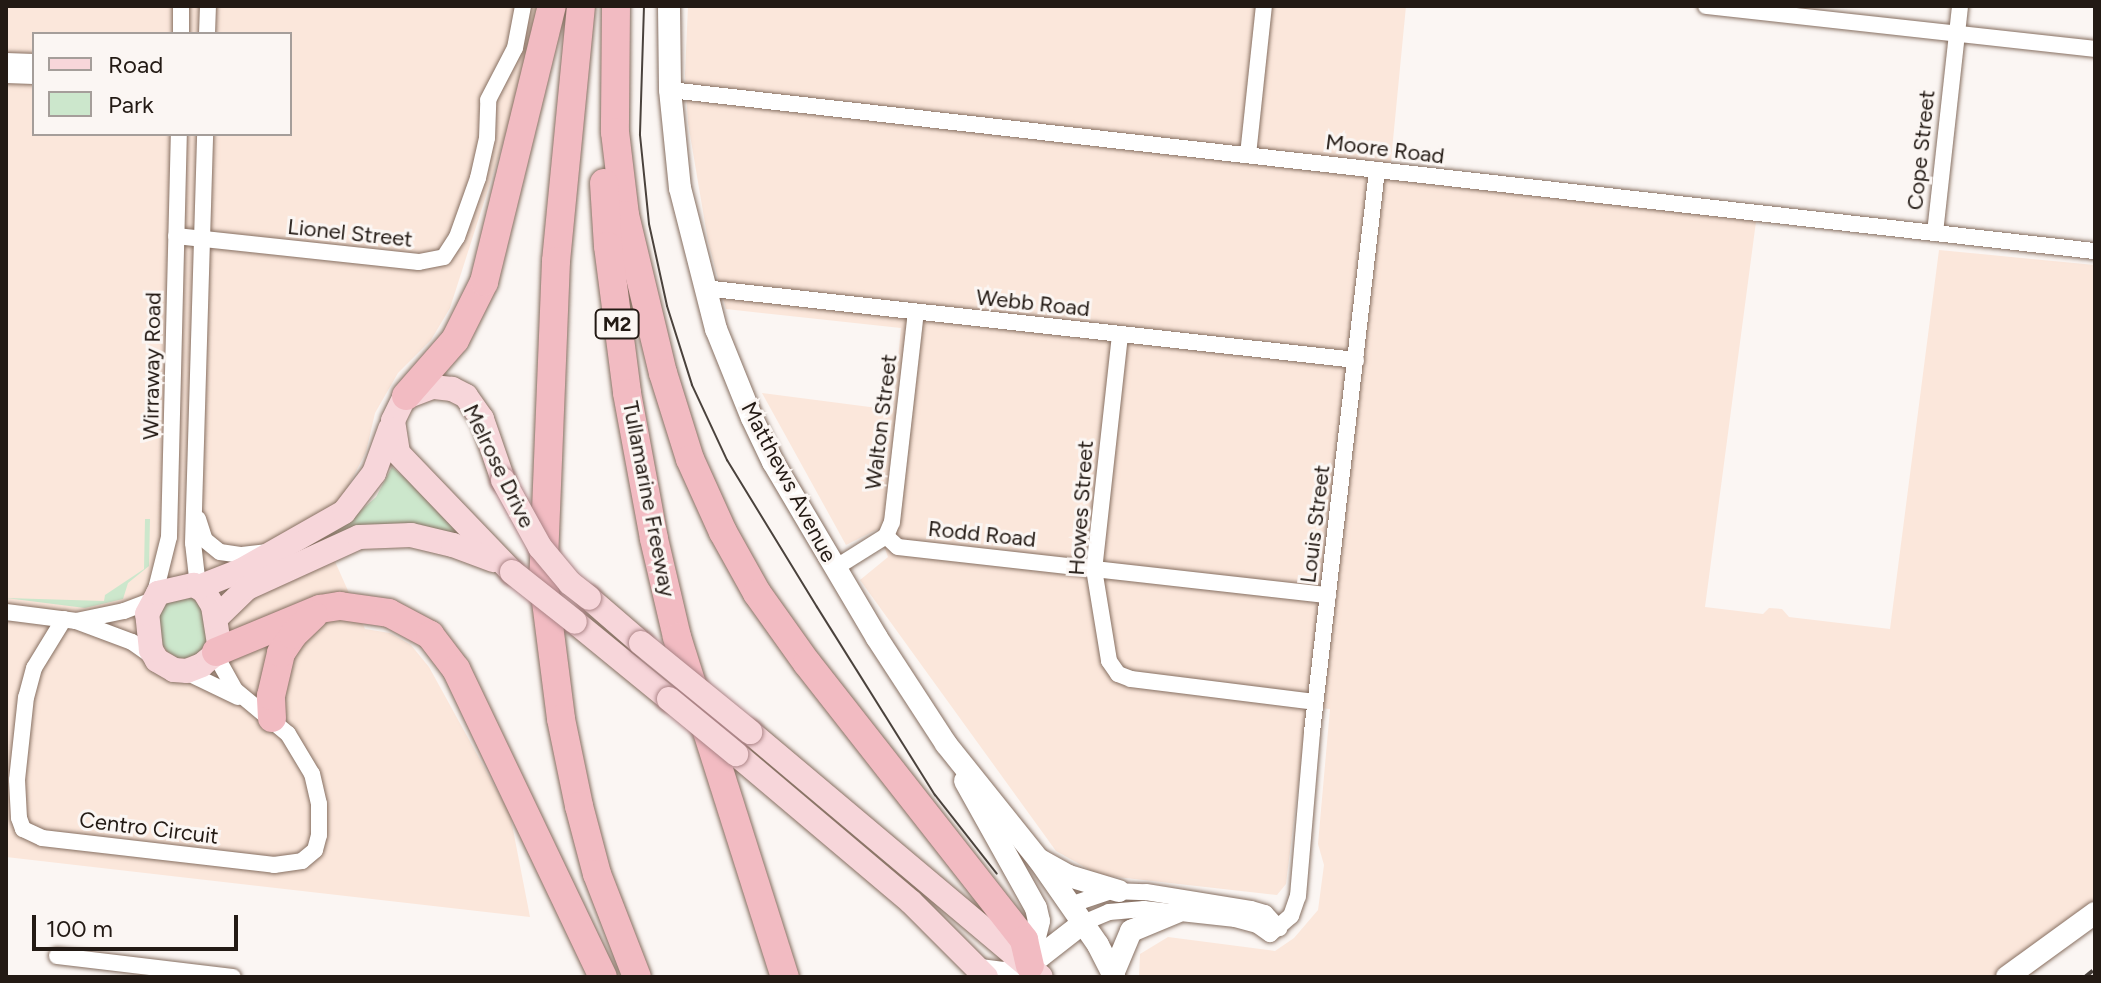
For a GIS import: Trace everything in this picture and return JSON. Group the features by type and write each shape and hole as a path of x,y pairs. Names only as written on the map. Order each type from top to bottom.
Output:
{"highway":[{"path":"400,405 455,340 484,282 552,6"},
{"path":"581,6 556,261 543,578 561,719 579,806 597,874 637,977"},
{"path":"613,6 615,132 625,215 663,373 690,459 741,568 778,625 988,893 1000,928 1026,944 1035,973"},
{"name":"Tullamarine Freeway","path":"613,6 603,168 608,246 640,472 677,637 785,977"},
{"path":"215,653 320,609 355,606 389,613 415,623 444,650 603,977"},
{"path":"261,710 271,696 281,653 293,635 320,609"},
{"path":"1000,928 1039,921"}],"main road":[{"name":"Matthews Avenue","path":"669,6 670,90 680,188 704,288 733,375 773,462 835,568 946,744 1036,908 1039,921"},
{"name":"Melrose Drive","path":"983,974 861,858 512,572 402,460 393,440 400,405 432,387 452,389 466,396 482,419 503,480 540,547 570,583 750,732 1000,928"},
{"path":"198,587 217,617 219,638 215,653 202,665 184,671 170,669 157,660 146,632 153,598 172,588 198,587 328,524 355,502 380,463 400,405"},
{"path":"217,617 247,588 359,537 390,534 431,539 488,558 512,572"},
{"name":"Matthews Avenue","path":"946,744 1039,860 1114,975"},
{"path":"1039,860 1069,876 1119,891"},
{"path":"2071,927 2095,896"},
{"path":"1114,975 1131,931 1177,912"},
{"path":"2007,977 2071,927 2095,913"},
{"path":"1035,973 1031,942 1039,921 1076,914"},
{"path":"1035,973 1076,914"},
{"path":"962,952 979,948 1000,928"},
{"path":"983,974 1035,973"}],"street":[{"path":"181,6 181,32"},
{"path":"207,32 208,6"},
{"name":"Lionel Street","path":"176,236 203,236 249,245 428,262 446,255 459,231 478,178 487,138 488,100 515,48 523,6"},
{"path":"1248,155 1264,6"},
{"path":"1706,6 2095,49"},
{"name":"Cope Street","path":"1935,233 1957,6"},
{"path":"6,61 32,62"},
{"path":"6,75 32,76"},
{"name":"Moore Road","path":"670,90 2095,251"},
{"name":"Wirraway Road","path":"153,598 169,537 179,136"},
{"name":"Wirraway Road","path":"198,587 193,551 205,136"},
{"name":"Louis Street","path":"1268,925 1294,910 1377,170"},
{"name":"Webb Road","path":"704,288 1356,360"},
{"name":"Walton Street","path":"886,536 892,522 916,312"},
{"name":"Howes Street","path":"1120,335 1094,569 1109,661 1118,674 1131,679 1315,702"},
{"path":"174,395 198,396"},
{"name":"Wirraway Road","path":"195,506 205,540 220,552 242,555 281,548"},
{"path":"835,568 886,536"},
{"name":"Rodd Road","path":"886,536 898,547 1328,595"},
{"path":"70,620 124,611 153,598"},
{"path":"6,612 70,620 132,642 157,660"},
{"name":"Centro Circuit","path":"70,620 38,660 26,697 17,791 19,822 32,836 274,865 302,861 315,850 318,842 318,796 304,760 288,734 227,679 215,653"},
{"name":"Centro Circuit","path":"184,671 261,710"},
{"path":"1076,914 1119,891 1218,902 1268,925"},
{"path":"1076,914 1177,912 1268,925"},
{"path":"57,956 233,977"}],"shaded area":[{"path":"6,6 538,6 517,99 450,308 431,340 398,373 375,413 366,452 340,502 329,548 365,629 390,633 411,645 429,667 510,814 530,917 6,857"},
{"path":"688,6 1406,6 1390,171 1757,214 1705,607 1763,614 1769,608 1782,609 1789,617 1890,629 1939,250 2095,265 2095,926 2028,977 1139,977 1140,954 1168,937 1275,951 1294,938 1318,910 1324,865 1318,844 1330,709 1308,707 1286,884 1277,895 1099,875 1056,851 860,580 888,557 878,529 846,545 762,393 893,410 901,328 726,309 708,241 688,123 685,74"}],"green space":[{"path":"392,467 431,500 463,538 314,548 313,541 347,523 376,497"},
{"path":"145,519 150,519 149,566 128,583 123,599 85,608 6,598 104,601 105,595 144,569"},
{"path":"190,596 204,608 209,636 202,652 189,659 178,658 168,652 159,640 158,615 167,601"}],"tram line":[{"path":"644,6 640,135 649,224 667,306 692,385 727,460 817,607 935,795 997,874"}],"railway":[{"path":"2085,977 2095,969"}]}
